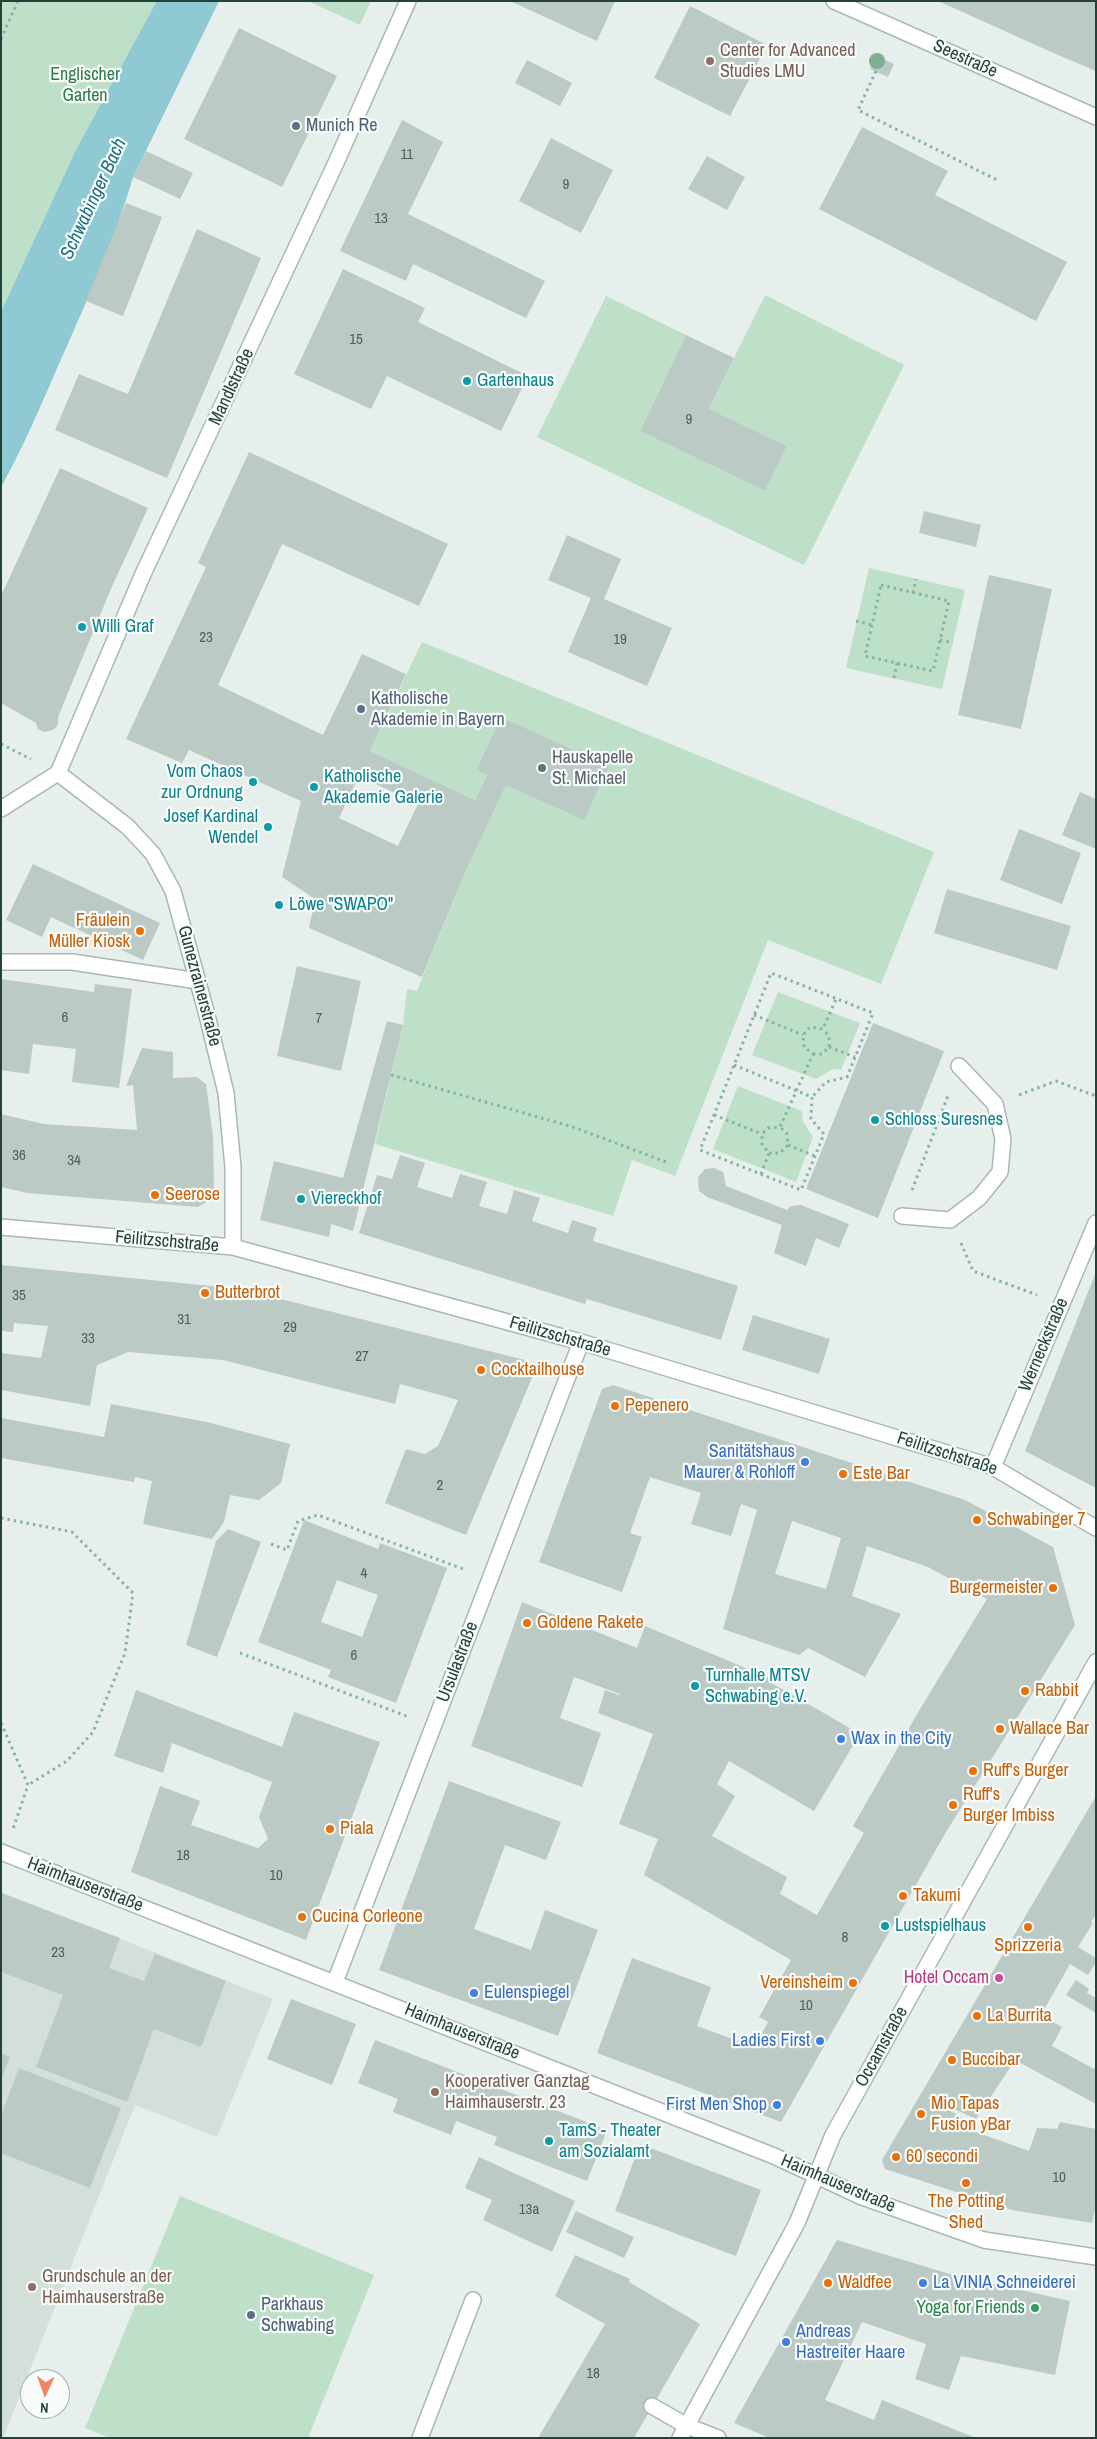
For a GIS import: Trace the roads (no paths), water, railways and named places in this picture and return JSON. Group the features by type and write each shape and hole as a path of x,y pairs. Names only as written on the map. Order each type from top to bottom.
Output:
{"street":[{"name":"Mandlstraße","path":"58,773 143,574 330,175 408,1"},
{"name":"Seestraße","path":"834,1 1096,117"},
{"path":"1,809 58,773"},
{"name":"Gunezrainerstraße","path":"58,773 128,828 153,854 173,891 226,1093 233,1167 233,1247"},
{"path":"1,962 72,962 198,981"},
{"path":"902,1216 950,1220 979,1198 1000,1172 1003,1140 995,1104 959,1066"},
{"name":"Werneckstraße","path":"993,1466 1096,1223"},
{"name":"Feilitzschstraße","path":"1,1227 233,1247 581,1342 993,1466 1096,1528"},
{"name":"Ursulastraße","path":"335,1982 581,1342"},
{"name":"Occamstraße","path":"683,2432 797,2223 833,2134 1096,1662"},
{"name":"Haimhauserstraße","path":"1,1852 774,2156 862,2197 984,2240 1096,2257"},
{"path":"420,2438 473,2300"},
{"path":"652,2406 683,2432 718,2438"}],"water":[{"name":"Schwabinger Bach","path":"157,1 219,1 133,177 111,243 35,418 1,487 1,312 77,148"}],"place":[{"name":"Center for Advanced Studies LMU","path":"710,61"},
{"name":"Munich Re","path":"296,126"},
{"name":"Gartenhaus","path":"467,381"},
{"name":"Willi Graf","path":"82,627"},
{"name":"Katholische Akademie in Bayern","path":"361,709"},
{"name":"Hauskapelle St. Michael","path":"542,768"},
{"name":"Vom Chaos zur Ordnung","path":"253,782"},
{"name":"Katholische Akademie Galerie","path":"314,787"},
{"name":"Josef Kardinal Wendel","path":"268,827"},
{"name":"Löwe \"SWAPO\"","path":"279,905"},
{"name":"Fräulein Müller Kiosk","path":"140,931"},
{"name":"Schloss Suresnes","path":"875,1120"},
{"name":"Seerose","path":"155,1195"},
{"name":"Viereckhof","path":"301,1199"},
{"name":"Butterbrot","path":"205,1293"},
{"name":"Cocktailhouse","path":"481,1370"},
{"name":"Pepenero","path":"615,1406"},
{"name":"Sanitätshaus Maurer & Rohloff","path":"805,1462"},
{"name":"Este Bar","path":"843,1474"},
{"name":"Schwabinger 7","path":"977,1520"},
{"name":"Burgermeister","path":"1053,1588"},
{"name":"Goldene Rakete","path":"527,1623"},
{"name":"Turnhalle MTSV Schwabing e.V.","path":"695,1686"},
{"name":"Rabbit","path":"1025,1691"},
{"name":"Wallace Bar","path":"1000,1729"},
{"name":"Wax in the City","path":"841,1739"},
{"name":"Ruff's Burger","path":"973,1771"},
{"name":"Ruff's Burger Imbiss","path":"953,1805"},
{"name":"Piala","path":"330,1829"},
{"name":"Takumi","path":"903,1896"},
{"name":"Cucina Corleone","path":"302,1917"},
{"name":"Lustspielhaus","path":"885,1926"},
{"name":"Sprizzeria","path":"1028,1927"},
{"name":"Hotel Occam","path":"999,1978"},
{"name":"Vereinsheim","path":"853,1983"},
{"name":"Eulenspiegel","path":"474,1993"},
{"name":"La Burrita","path":"977,2016"},
{"name":"Ladies First","path":"820,2041"},
{"name":"Buccibar","path":"952,2060"},
{"name":"Kooperativer Ganztag Haimhauserstr. 23","path":"435,2092"},
{"name":"First Men Shop","path":"777,2105"},
{"name":"Mio Tapas Fusion yBar","path":"921,2114"},
{"name":"TamS - Theater am Sozialamt","path":"549,2141"},
{"name":"60 secondi","path":"896,2157"},
{"name":"The Potting Shed","path":"966,2183"},
{"name":"Waldfee","path":"828,2283"},
{"name":"La VINIA Schneiderei","path":"923,2283"},
{"name":"Grundschule an der Haimhauserstraße","path":"32,2287"},
{"name":"Yoga for Friends","path":"1035,2308"},
{"name":"Parkhaus Schwabing","path":"251,2315"},
{"name":"Andreas Hastreiter Haare","path":"786,2342"}],"park label":[{"name":"Englischer Garten","path":"85,85"}]}
